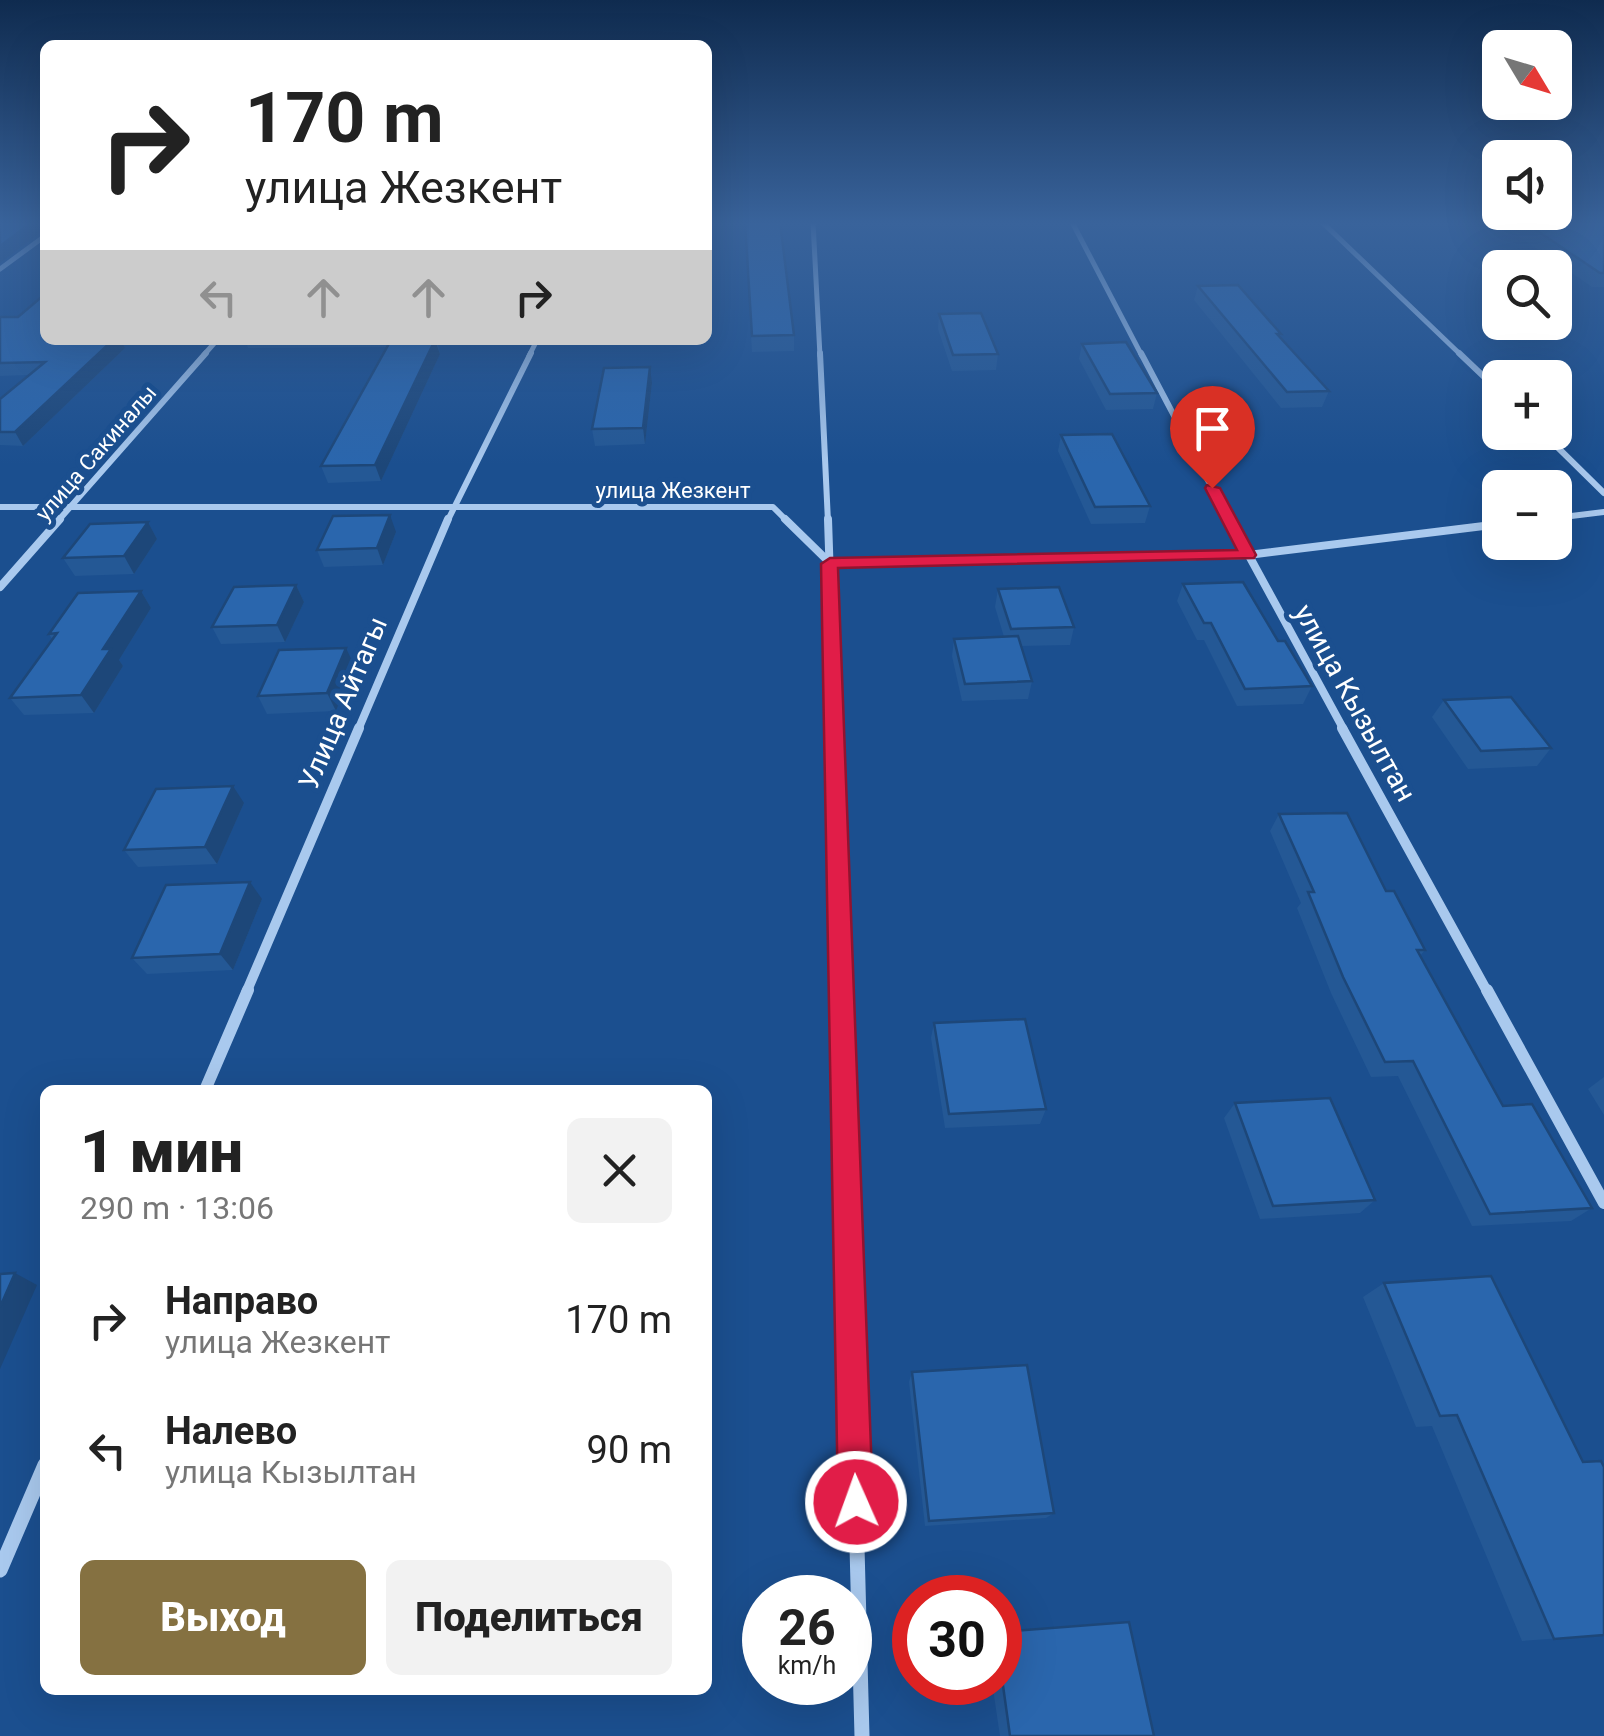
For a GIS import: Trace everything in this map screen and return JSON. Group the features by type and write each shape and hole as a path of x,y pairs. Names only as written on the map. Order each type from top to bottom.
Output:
{"street":[{"path":"817,303 830,564 862,1736"},
{"name":"улица Кызылтан","path":"1115,303 1248,555 1604,1203"},
{"path":"1407,303 1482,375"},
{"name":"улица Сакиналы","path":"0,588 213,345"},
{"name":"Улица Айтагы","path":"207,1085 455,507 535,345"},
{"path":"1560,450 1604,493"},
{"name":"улица Жезкент","path":"0,507 773,507 830,564"},
{"path":"1572,516 1604,512"},
{"path":"830,564 1248,555 1482,526"},
{"path":"0,1570 40,1477"}],"building":[{"path":"40,303 40,345 108,345 15,432 0,432 0,399 45,362 0,363 0,317 18,317"},
{"path":"750,303 790,303 794,335 752,336"},
{"path":"1212,303 1254,303 1329,391 1287,392"},
{"path":"981,313 998,354 953,355 939,314"},
{"path":"1126,342 1157,393 1110,394 1082,344"},
{"path":"388,345 433,345 375,465 321,466"},
{"path":"650,367 643,428 592,429 604,368"},
{"path":"1112,434 1150,506 1095,507 1061,435"},
{"path":"390,515 377,548 317,550 333,516"},
{"path":"148,522 124,556 63,558 90,524"},
{"path":"1243,582 1278,641 1285,641 1312,686 1245,689 1211,623 1204,623 1183,584"},
{"path":"296,585 277,625 212,627 234,587"},
{"path":"1059,587 1074,627 1011,629 998,589"},
{"path":"141,591 103,649 111,649 81,695 10,698 57,633 49,634 78,593"},
{"path":"1018,636 1032,681 965,684 954,639"},
{"path":"346,648 327,693 258,696 279,650"},
{"path":"1511,697 1551,748 1481,751 1444,700"},
{"path":"233,786 205,847 124,850 156,789"},
{"path":"1347,813 1386,891 1394,891 1425,950 1417,950 1503,1106 1532,1104 1592,1208 1490,1214 1413,1061 1385,1062 1343,977 1308,892 1314,892 1279,814"},
{"path":"250,882 220,954 132,958 166,885"},
{"path":"1025,1019 1046,1109 949,1114 934,1023"},
{"path":"1330,1098 1375,1200 1273,1206 1235,1103"},
{"path":"15,1273 0,1307 0,1274"},
{"path":"1491,1276 1583,1462 1601,1461 1604,1467 1604,1635 1554,1639 1457,1415 1440,1416 1384,1283"},
{"path":"1027,1365 1054,1513 929,1521 912,1372"},
{"path":"1129,1622 1154,1736 1010,1736 1006,1705 1022,1705 1022,1630"}],"route":[{"path":"856,1502 830,564 1248,555 1212,488"}]}
